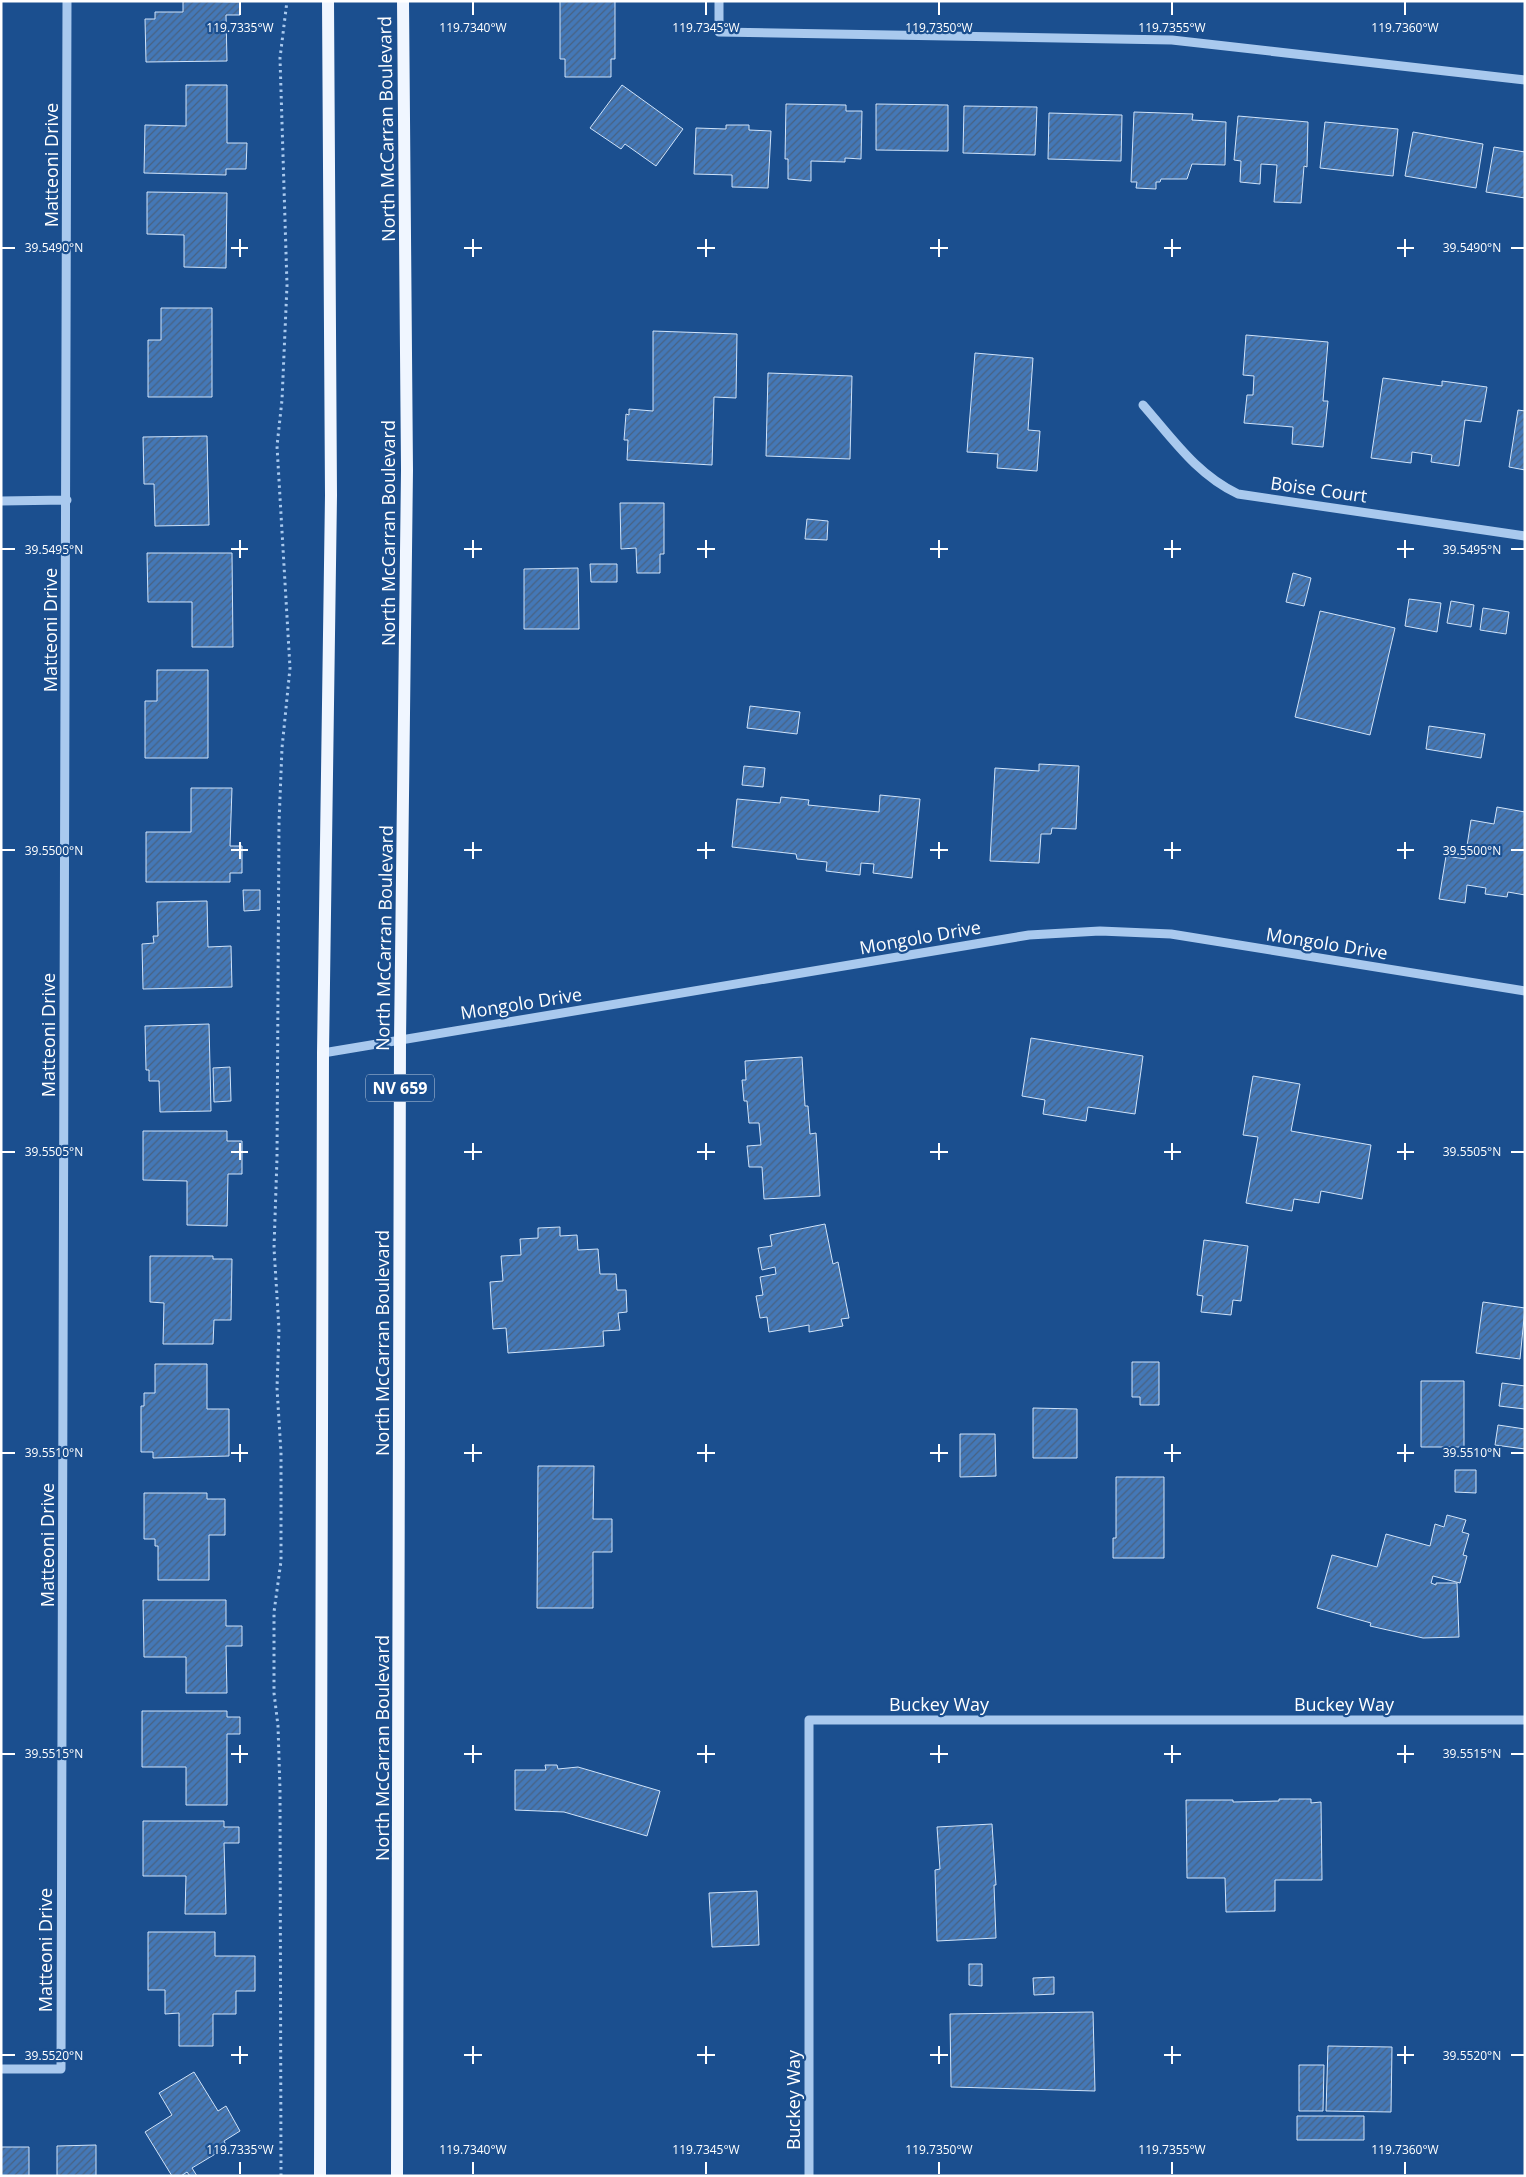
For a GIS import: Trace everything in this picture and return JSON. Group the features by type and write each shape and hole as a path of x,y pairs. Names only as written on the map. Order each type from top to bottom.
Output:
{"main road":[{"path":"320,2176 323,1053 330,495 328,1"},
{"name":"North McCarran Boulevard","path":"397,2176 400,1040 408,470 403,1"}],"street":[{"name":"Matteoni Drive","path":"1,2069 61,2069 67,1"},
{"path":"719,1 719,32 1172,40 1525,80"},
{"name":"Boise Court","path":"1143,405 1202,472 1218,485 1238,494 1525,536"},
{"path":"1,501 67,500"},
{"name":"Mongolo Drive","path":"323,1053 1029,935 1100,930 1171,934 1525,991"},
{"name":"Buckey Way","path":"809,2176 810,1720 1525,1720"}],"path":[{"path":"281,2176 280,1790 278,1726 274,1692 274,1612 281,1561 281,1453 277,1388 279,1329 274,1248 278,1148 279,823 282,748 290,668 277,446 282,400 287,285 280,58 287,1"}],"building":[{"path":"183,1 240,2 240,15 226,15 227,61 146,62 145,19 155,19 155,12 183,12"},
{"path":"560,1 615,1 615,59 611,59 611,77 565,77 565,59 560,59"},
{"path":"186,85 227,85 227,143 247,143 246,169 226,169 226,175 144,173 145,125 186,126"},
{"path":"622,85 683,129 656,166 625,144 621,149 590,128"},
{"path":"786,104 846,105 846,111 862,111 861,159 845,158 845,162 811,161 811,181 788,179 788,159 785,159"},
{"path":"876,104 948,105 948,151 876,150"},
{"path":"964,106 1037,107 1035,155 963,153"},
{"path":"1134,112 1193,114 1192,120 1226,122 1225,165 1192,164 1187,179 1161,179 1160,182 1156,182 1156,189 1136,188 1137,182 1131,182"},
{"path":"1049,113 1122,115 1121,161 1048,159"},
{"path":"1238,116 1308,122 1307,167 1304,166 1301,203 1274,202 1277,165 1261,164 1260,184 1240,182 1241,161 1234,160"},
{"path":"1325,122 1398,129 1393,176 1320,168"},
{"path":"726,125 749,125 749,130 771,131 768,188 732,187 732,175 694,174 696,128 726,129"},
{"path":"1413,132 1483,144 1476,188 1405,176"},
{"path":"1494,147 1525,152 1525,198 1486,192"},
{"path":"147,192 227,193 226,268 184,267 184,235 147,234"},
{"path":"161,308 212,308 212,397 148,397 148,340 161,340"},
{"path":"653,331 737,334 736,398 714,397 712,465 627,460 628,440 624,440 626,414 629,415 629,409 653,411"},
{"path":"1246,335 1328,342 1323,401 1328,401 1323,447 1292,444 1293,427 1244,423 1247,395 1253,395 1254,376 1243,375"},
{"path":"975,353 1033,358 1028,430 1040,431 1037,471 997,468 998,454 967,452"},
{"path":"768,373 852,376 850,459 766,456"},
{"path":"1383,378 1442,386 1442,381 1487,387 1481,422 1465,420 1459,466 1431,462 1432,455 1412,452 1411,463 1371,458"},
{"path":"1518,410 1525,411 1525,470 1509,467"},
{"path":"207,436 209,525 155,526 154,484 144,484 143,437"},
{"path":"620,503 664,503 664,554 660,554 660,573 637,573 636,548 621,549"},
{"path":"807,519 828,521 827,540 805,539"},
{"path":"147,553 232,553 233,647 192,647 192,602 148,602"},
{"path":"590,564 617,564 617,582 591,582"},
{"path":"578,568 579,629 524,629 524,569"},
{"path":"1293,573 1311,578 1304,606 1286,602"},
{"path":"1409,599 1441,603 1437,632 1405,626"},
{"path":"1451,601 1474,605 1471,627 1447,623"},
{"path":"1483,608 1509,612 1506,634 1480,630"},
{"path":"1320,611 1395,628 1370,735 1295,717"},
{"path":"157,670 208,670 208,758 145,758 145,701 157,701"},
{"path":"750,706 800,712 797,734 747,728"},
{"path":"1429,726 1485,734 1481,758 1426,749"},
{"path":"1039,764 1079,766 1076,829 1052,828 1051,834 1041,834 1039,863 990,861 995,768 1039,771"},
{"path":"744,766 765,768 763,787 742,785"},
{"path":"191,788 232,788 230,846 242,846 242,873 230,873 230,882 146,882 146,832 191,832"},
{"path":"880,795 920,799 912,878 873,873 874,864 861,863 860,875 826,871 827,862 797,859 796,854 732,847 737,799 780,803 781,797 809,800 808,805 879,812"},
{"path":"1497,807 1525,812 1525,895 1508,892 1507,897 1485,894 1486,888 1467,885 1465,903 1439,899 1446,856 1465,859 1471,820 1494,824"},
{"path":"243,890 260,890 260,910 244,911"},
{"path":"207,901 208,947 231,946 232,987 143,989 142,944 154,943 153,936 158,936 157,902"},
{"path":"209,1024 211,1111 160,1112 159,1081 149,1081 149,1070 146,1070 145,1026"},
{"path":"1031,1038 1143,1056 1135,1114 1088,1107 1086,1121 1043,1114 1045,1100 1022,1096"},
{"path":"802,1057 805,1106 808,1106 810,1134 816,1133 820,1196 764,1199 762,1167 749,1167 747,1146 761,1145 759,1123 749,1123 747,1101 744,1101 742,1080 746,1080 745,1061"},
{"path":"230,1067 231,1101 214,1102 213,1068"},
{"path":"1253,1076 1300,1084 1291,1131 1371,1145 1362,1199 1321,1191 1319,1203 1294,1199 1292,1211 1246,1203 1258,1137 1243,1135"},
{"path":"143,1131 227,1131 227,1141 242,1141 242,1174 228,1174 227,1226 187,1225 187,1181 143,1180"},
{"path":"825,1224 833,1264 838,1262 849,1318 841,1319 843,1326 809,1332 809,1325 769,1332 767,1317 760,1318 756,1296 763,1295 760,1277 776,1274 775,1267 762,1270 758,1248 772,1246 770,1235"},
{"path":"560,1227 560,1236 577,1235 578,1250 598,1249 600,1274 616,1274 617,1290 626,1290 627,1312 618,1313 620,1330 603,1331 604,1346 508,1353 506,1328 493,1329 490,1282 503,1281 501,1256 521,1255 520,1239 538,1238 538,1228"},
{"path":"1204,1240 1248,1246 1241,1301 1233,1300 1231,1315 1201,1312 1203,1296 1197,1295"},
{"path":"150,1256 213,1256 213,1259 232,1259 231,1320 214,1320 213,1344 163,1344 164,1303 150,1302"},
{"path":"1483,1302 1525,1308 1520,1359 1476,1353"},
{"path":"1132,1362 1159,1362 1159,1405 1140,1405 1140,1397 1132,1397"},
{"path":"155,1364 207,1364 207,1409 229,1409 229,1456 153,1458 153,1452 141,1452 141,1406 144,1406 144,1393 155,1393"},
{"path":"1421,1381 1464,1381 1464,1447 1421,1447"},
{"path":"1502,1383 1525,1386 1525,1409 1499,1406"},
{"path":"1033,1408 1077,1409 1077,1458 1033,1458"},
{"path":"1498,1425 1525,1429 1525,1449 1495,1445"},
{"path":"960,1434 995,1434 996,1476 960,1477"},
{"path":"538,1466 594,1466 593,1519 612,1519 612,1552 593,1552 593,1608 537,1608"},
{"path":"1455,1470 1476,1470 1476,1493 1455,1492"},
{"path":"1116,1477 1164,1477 1164,1558 1113,1558 1113,1538 1116,1538"},
{"path":"144,1493 207,1493 207,1499 225,1499 225,1535 209,1535 209,1580 158,1580 158,1546 155,1546 155,1539 144,1539"},
{"path":"1447,1515 1466,1520 1462,1532 1469,1534 1463,1555 1467,1556 1460,1583 1433,1576 1431,1583 1436,1585 1436,1583 1457,1583 1459,1637 1423,1638 1370,1626 1371,1623 1317,1608 1332,1555 1377,1567 1386,1534 1430,1546 1435,1524 1444,1527"},
{"path":"143,1600 226,1600 226,1626 242,1626 242,1646 226,1646 227,1693 186,1693 186,1657 144,1657"},
{"path":"142,1711 227,1711 227,1717 240,1717 240,1734 227,1734 227,1805 186,1805 186,1767 142,1767"},
{"path":"545,1765 557,1765 558,1769 578,1767 660,1791 647,1836 564,1812 515,1810 515,1770 546,1770"},
{"path":"1279,1799 1311,1799 1311,1803 1321,1802 1322,1880 1275,1880 1275,1911 1226,1912 1225,1878 1187,1878 1186,1800 1233,1800 1233,1802 1279,1801"},
{"path":"143,1821 224,1821 224,1827 239,1827 239,1843 224,1843 226,1914 185,1914 186,1876 143,1876"},
{"path":"992,1824 996,1885 994,1885 996,1938 937,1941 935,1870 940,1869 937,1827"},
{"path":"757,1891 759,1945 712,1947 709,1893"},
{"path":"148,1932 215,1932 215,1956 255,1956 255,1991 236,1991 236,2014 213,2014 213,2046 179,2046 179,2013 165,2014 165,1990 148,1990"},
{"path":"969,1964 982,1964 982,1986 969,1985"},
{"path":"1054,1977 1054,1994 1034,1995 1033,1978"},
{"path":"1093,2012 1095,2091 951,2087 950,2014"},
{"path":"1328,2046 1392,2047 1391,2112 1326,2111"},
{"path":"1299,2065 1324,2065 1323,2111 1299,2111"},
{"path":"194,2072 218,2111 226,2106 240,2131 224,2141 227,2147 192,2168 197,2176 190,2176 187,2172 181,2176 172,2176 145,2132 172,2115 159,2093"},
{"path":"1297,2116 1364,2116 1364,2140 1297,2140"},
{"path":"96,2145 96,2176 57,2176 57,2146"},
{"path":"1,2147 29,2147 29,2176 1,2176"}]}
